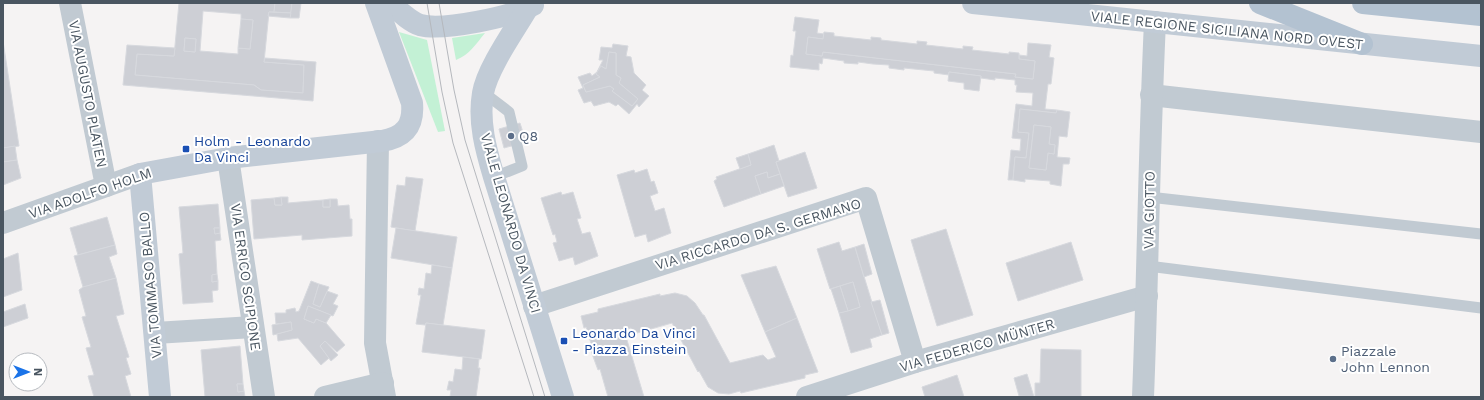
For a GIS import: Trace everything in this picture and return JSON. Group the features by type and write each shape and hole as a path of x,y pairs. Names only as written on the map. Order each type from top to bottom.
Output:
{"main road":[{"path":"1260,3 1362,44"},
{"path":"1363,3 1481,15"}],"street":[{"name":"VIA AUGUSTO PLATEN","path":"70,3 106,186"},
{"path":"325,397 384,390 375,343 385,140 399,136 406,130 411,122 413,112 412,103 376,3"},
{"path":"390,3 415,23 431,26 479,21 498,17 534,5"},
{"name":"VIALE REGIONE SICILIANA NORD OVEST","path":"973,3 1481,56"},
{"name":"VIALE LEONARDO DA VINCI","path":"534,5 490,70 483,92 481,114 485,146 563,397"},
{"name":"VIA GIOTTO","path":"1143,397 1148,266 1151,95 1155,22"},
{"path":"1151,95 1481,132"},
{"name":"VIA ADOLFO HOLM","path":"3,223 140,174 228,158 385,140"},
{"name":"VIA ERRICO SCIPIONE","path":"228,158 264,397"},
{"name":"VIA TOMMASO BALLO","path":"140,174 160,397"},
{"name":"VIA RICCARDO DA S. GERMANO","path":"534,306 866,198 915,362"},
{"name":"VIA FEDERICO MÜNTER","path":"808,397 915,362 1147,296"},
{"path":"155,333 253,327"}],"lane":[{"path":"483,92 509,112 522,166 494,177"},
{"path":"1149,197 1481,234"},
{"path":"1148,266 1481,308"}],"green space":[{"path":"399,32 427,40 445,131 438,132"},
{"path":"485,33 469,52 456,60 452,38"}],"building":[{"path":"179,3 275,3 274,12 269,12 264,62 304,65 303,93 261,90 254,85 135,75 137,54 174,56","holes":["203,11 241,14 241,19 253,20 250,49 238,48 238,54 200,51","185,38 196,39 195,52 184,51"]},
{"path":"275,3 292,3 291,13 274,12"},
{"path":"292,3 301,3 299,18 290,18"},
{"path":"269,12 291,13 290,18 268,16"},
{"path":"795,17 819,20 817,33 824,34 823,39 808,37 806,54 822,56 823,52 1016,74 1015,77 1033,79 1035,61 1019,59 1019,55 1027,56 1028,43 1051,45 1049,57 1054,58 1051,84 1048,84 1045,109 1057,110 1056,113 1020,109 1018,132 1029,133 1026,158 1015,157 1013,180 1008,180 1011,150 1020,151 1021,139 1012,138 1016,104 1032,106 1033,93 1016,92 1017,85 1015,85 1015,80 995,78 995,80 981,78 981,76 949,72 949,75 934,73 934,71 904,68 904,70 889,68 889,65 858,62 858,64 844,63 844,61 823,58 822,64 819,63 819,70 790,67 796,31 793,31"},
{"path":"241,19 253,20 250,49 238,48"},
{"path":"824,32 834,33 834,36 871,40 871,37 881,38 881,40 917,44 917,41 927,42 926,45 963,49 963,46 973,47 972,50 1009,54 1009,52 1019,53 1019,59 1035,61 1033,79 1015,77 1016,74 823,52 822,56 806,54 808,37 823,39"},
{"path":"185,38 196,39 195,52 184,51"},
{"path":"3,41 19,146 3,148"},
{"path":"613,44 628,46 626,56 631,57 634,73 646,85 642,90 649,96 639,107 637,104 629,114 618,104 616,106 609,102 594,106 591,101 584,103 578,90 583,88 578,77 590,73 592,76 597,72 603,60 599,60 601,47 612,48","holes":["609,52 616,53 616,75 621,78 619,83 638,99 632,106 612,91 614,89 610,86 586,92 583,85 600,77 596,74 601,66 606,69"]},
{"path":"127,45 175,48 174,56 137,54 135,75 254,85 261,90 303,93 304,65 264,62 265,58 316,62 313,101 123,85"},
{"path":"609,52 616,53 616,75 621,78 619,83 638,99 632,106 612,91 614,89 610,86 586,92 583,85 600,77 596,74 601,66 606,69"},
{"path":"949,72 981,76 979,91 964,89 964,83 948,81"},
{"path":"1020,109 1056,113 1057,110 1070,112 1067,137 1059,136 1057,157 1070,158 1069,164 1063,164 1061,186 1050,184 1050,181 1025,179 1025,182 1013,180 1015,157 1026,158 1029,133 1018,132","holes":["1034,125 1051,127 1049,144 1055,145 1054,154 1048,153 1046,170 1029,168"]},
{"path":"520,123 526,142 504,148 499,129"},
{"path":"1034,125 1051,127 1049,144 1055,145 1054,154 1048,153 1046,170 1029,168"},
{"path":"774,145 779,161 776,162 780,174 768,178 767,172 755,176 761,194 724,207 714,181 717,179 716,177 751,165 748,154"},
{"path":"15,146 17,160 3,162 3,148"},
{"path":"805,152 817,188 788,197 776,162"},
{"path":"748,154 751,165 740,169 736,158"},
{"path":"17,160 21,178 3,185 3,162"},
{"path":"647,169 651,182 654,181 658,193 650,196 655,211 664,208 671,233 648,242 646,234 635,237 617,175 634,170 635,173"},
{"path":"767,172 768,178 780,174 784,186 761,194 755,176"},
{"path":"406,177 423,179 415,231 391,227 397,185 405,186"},
{"path":"561,192 562,195 573,192 581,218 577,219 582,234 590,232 598,256 575,265 573,257 559,261 553,243 557,242 555,234 553,235 541,198"},
{"path":"281,197 288,197 288,203 323,200 323,207 330,207 330,199 337,199 338,206 349,205 350,219 352,219 352,236 302,240 302,235 254,239 251,200 274,198 275,205 282,205"},
{"path":"281,197 282,205 275,205 274,198"},
{"path":"330,199 330,207 323,207 323,200"},
{"path":"218,204 220,228 214,228 215,234 220,233 221,240 215,241 217,274 212,275 212,282 218,281 218,290 212,291 213,302 183,304 179,254 183,253 179,207"},
{"path":"107,217 115,245 78,255 70,228"},
{"path":"214,228 220,228 220,233 215,234"},
{"path":"396,228 457,237 452,268 391,258"},
{"path":"946,229 973,315 937,326 911,240"},
{"path":"839,242 842,251 855,247 882,335 870,339 872,347 851,353 839,313 860,307 853,282 830,289 817,249"},
{"path":"1071,242 1083,280 1018,301 1006,263"},
{"path":"864,244 872,274 864,277 855,247"},
{"path":"115,245 117,254 109,257 116,278 83,287 74,256"},
{"path":"18,253 22,290 3,297 3,259"},
{"path":"432,265 452,268 443,325 426,323 425,325 416,324 421,295 418,295 419,288 424,289 426,273 431,274"},
{"path":"776,266 797,318 765,332 741,275"},
{"path":"217,274 218,281 212,282 212,275"},
{"path":"116,278 124,314 116,316 129,357 126,358 131,374 125,376 131,397 94,397 88,376 94,375 86,348 91,347 82,317 86,316 79,290 83,287"},
{"path":"311,281 319,284 313,304 320,307 327,291 338,295 333,304 338,306 333,316 308,306 304,319 314,323 316,319 326,323 345,345 337,352 325,341 320,346 329,358 321,365 298,338 278,341 277,334 292,330 291,322 276,324 275,313 286,313 286,310 295,308 296,312 299,311"},
{"path":"853,282 860,307 848,311 840,286"},
{"path":"319,284 329,287 320,307 313,304"},
{"path":"840,286 848,311 839,313 831,289"},
{"path":"675,293 687,296 695,303 704,315 730,363 763,355 768,360 776,357 765,332 797,318 818,372 805,375 805,378 741,393 740,391 729,394 718,393 708,387 699,371 698,372 672,323 637,333 631,328 624,330 644,397 608,397 600,369 598,370 591,351 593,350 581,316 598,312 598,309 660,294 660,296"},
{"path":"880,300 889,333 882,335 871,302"},
{"path":"25,304 28,318 3,327 3,312"},
{"path":"308,306 331,315 326,323 316,319 314,323 304,319"},
{"path":"291,322 292,330 273,335 272,325"},
{"path":"426,323 485,330 481,359 422,352"},
{"path":"325,341 338,355 331,361 320,346"},
{"path":"240,346 243,384 237,384 238,392 244,391 245,397 205,397 201,350"},
{"path":"1041,349 1081,350 1081,397 1035,397 1035,383 1040,383"},
{"path":"463,357 479,359 478,368 480,368 476,397 450,397 451,390 447,390 449,381 453,382 455,369 462,370"},
{"path":"1027,374 1034,397 1019,396 1014,378"},
{"path":"957,375 964,397 925,397 922,387"},
{"path":"237,384 243,384 244,391 238,392"}],"tram line":[{"path":"427,3 442,92 453,143 534,397"},
{"path":"439,3 454,90 465,140 545,397"}],"place":[{"name":"Q8","path":"511,136"},
{"name":"Holm - Leonardo Da Vinci","path":"186,149"},
{"name":"Leonardo Da Vinci - Piazza Einstein","path":"564,341"},
{"name":"Piazzale John Lennon","path":"1333,359"}]}
